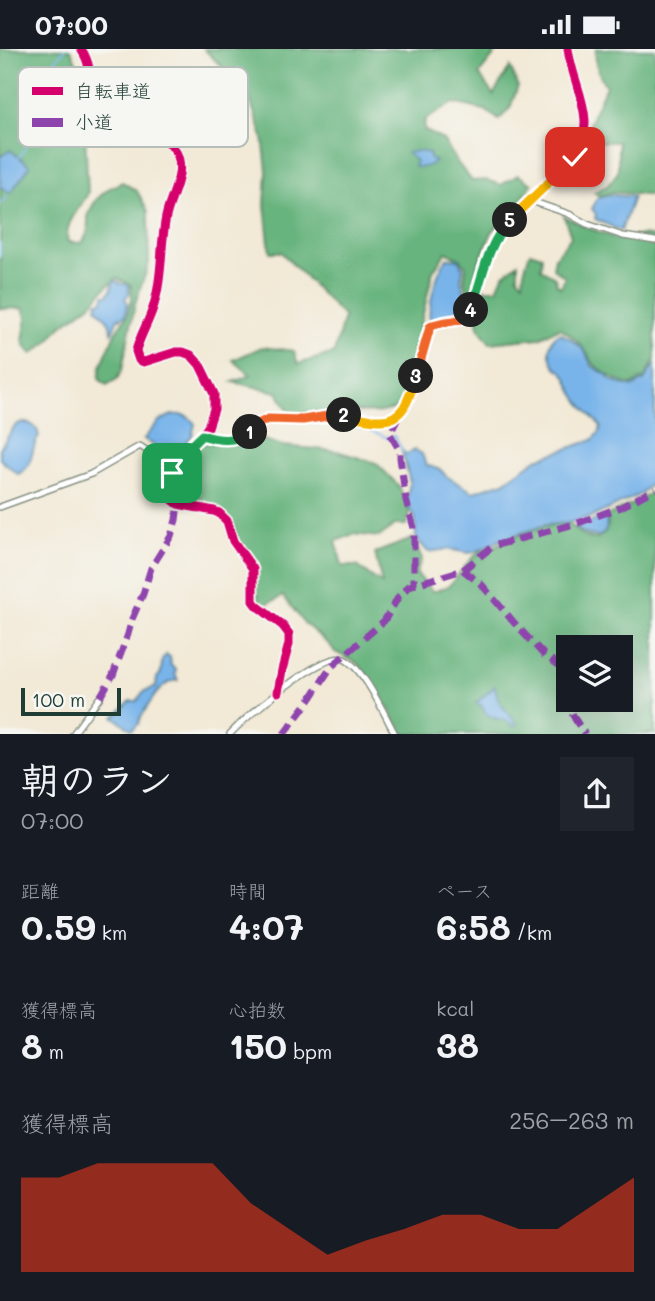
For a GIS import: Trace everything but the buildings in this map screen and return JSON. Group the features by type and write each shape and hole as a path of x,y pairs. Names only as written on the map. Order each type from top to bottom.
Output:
{"street":[{"path":"81,49 88,67"},
{"path":"202,435 217,440 238,439 268,419 303,420 334,415 379,420 400,414 410,398 430,327 435,323 462,319 469,315 488,254 500,231 581,148 585,133 582,96 568,49"},
{"path":"172,147 180,161 178,178 165,221 159,284 155,304 135,351 139,360 144,362 176,352 183,352 196,359 214,394 212,418 202,435 173,466 170,493 178,504 214,511 224,517 233,541 253,569 253,601 289,634 278,692"},
{"path":"531,201 569,214 587,225 623,236 655,241"},
{"path":"0,507 91,474 140,446 173,466"},
{"path":"230,734 278,692 325,661 340,658 358,670 395,734"},
{"path":"74,734 100,697"}],"green space":[{"path":"0,49 68,49 71,50 78,67 18,67 18,147 86,147 88,193 70,222 68,242 82,243 88,232 88,214 96,200 108,189 122,182 137,191 148,211 149,263 135,304 122,370 117,379 107,385 99,379 101,366 116,331 127,316 132,299 131,285 117,278 90,305 60,327 47,343 32,354 23,338 26,320 23,308 0,309"},
{"path":"204,49 499,49 479,74 493,95 510,67 518,86 510,108 499,120 485,110 453,103 425,120 424,130 443,140 472,181 486,180 501,185 518,175 532,184 492,232 479,262 471,300 464,281 466,267 461,259 446,252 433,271 407,393 395,409 376,413 290,413 277,392 233,382 251,375 233,360 262,347 294,351 298,364 334,353 344,317 281,252 270,252 265,205 267,171 263,137 248,95 248,67 222,67"},
{"path":"596,49 655,49 655,196 613,192 599,196 594,192 607,186 618,172 618,142 588,142 590,122 606,86 598,69"},
{"path":"564,216 618,239 642,235 655,237 655,359 645,378 632,385 600,370 578,342 560,328 539,338 490,343 480,330 474,310 482,289 497,289 503,275 518,263 518,277 523,282 530,252 542,256 541,269 555,277 557,285 561,287 565,277 553,268 555,257 571,237"},
{"path":"254,437 283,446 337,451 376,463 399,486 410,515 406,525 395,525 379,537 354,534 336,541 342,566 357,566 382,584 375,553 412,539 422,558 416,573 433,592 449,586 478,553 527,532 569,524 586,537 600,537 608,526 606,516 655,490 655,734 404,734 357,663 335,652 305,624 283,596 262,606 255,589 254,563 237,540 225,513 215,507 177,499 172,489 176,470 181,460 200,444"}],"water":[{"path":"10,150 30,166 10,193 0,186 0,157"},
{"path":"407,153 429,153 430,159 435,161 426,167 414,167 416,161"},
{"path":"611,195 633,197 621,231 595,219 596,214 592,209 597,198"},
{"path":"447,258 459,259 463,268 461,280 468,304 464,312 448,318 432,319 429,317 434,286"},
{"path":"114,280 129,286 129,293 125,299 128,303 125,316 118,318 112,332 109,322 96,307 97,302 103,301 104,295 111,290"},
{"path":"560,333 584,350 592,366 621,384 632,387 644,381 655,364 655,480 641,494 594,516 568,523 545,525 500,540 475,552 448,549 428,552 416,538 415,517 407,500 410,482 402,451 407,454 415,450 422,454 426,465 441,470 446,476 473,492 504,482 537,459 593,440 599,433 601,426 581,403 565,375 551,358 551,344"},
{"path":"172,415 185,416 195,424 192,436 173,456 144,439 159,421"},
{"path":"20,423 32,425 39,436 27,467 18,474 0,459 0,448"},
{"path":"605,517 606,531 598,536 586,534 575,527"},
{"path":"166,655 170,657 171,666 176,669 178,680 160,689 132,730 114,717 130,701 137,701 143,692 156,687 162,660"},
{"path":"495,686 498,700 517,724 515,727 506,720 487,715 481,705 476,703"}],"waterway":[{"path":"50,67 65,49"},
{"path":"19,157 25,147"},
{"path":"0,204 7,197"},
{"path":"0,243 0,256"},
{"path":"330,421 370,430 388,438 394,436 404,453"}],"marked path":[{"path":"399,416 390,434 400,451 406,500 414,528 414,584"},
{"path":"284,734 331,667 384,621 399,596 409,586 463,570 493,546 578,523 621,507 655,489"},
{"path":"100,697 113,675 151,568 171,536 178,504"},
{"path":"463,570 482,585 544,655 566,670 568,704 585,734"}],"cycle path":[{"path":"81,49 88,67"},
{"path":"202,435 220,439 237,438 270,419 298,420 334,416 385,419 401,412 415,384 430,327 469,315 488,254 500,231 575,157 582,143 585,116 568,49"},
{"path":"173,147 179,158 179,175 164,228 158,291 136,351 139,360 144,362 176,352 191,355 200,365 214,394 214,409 208,427 176,460 171,473 170,493 178,504 214,511 227,521 233,541 253,569 253,601 289,634 278,692"}],"route":[{"path":"172,473 176,460 202,435 217,440 238,439 268,419 303,420 334,415 379,420 400,414 410,398 430,327 435,323 462,319 469,315 488,254 500,231 575,157"}]}
